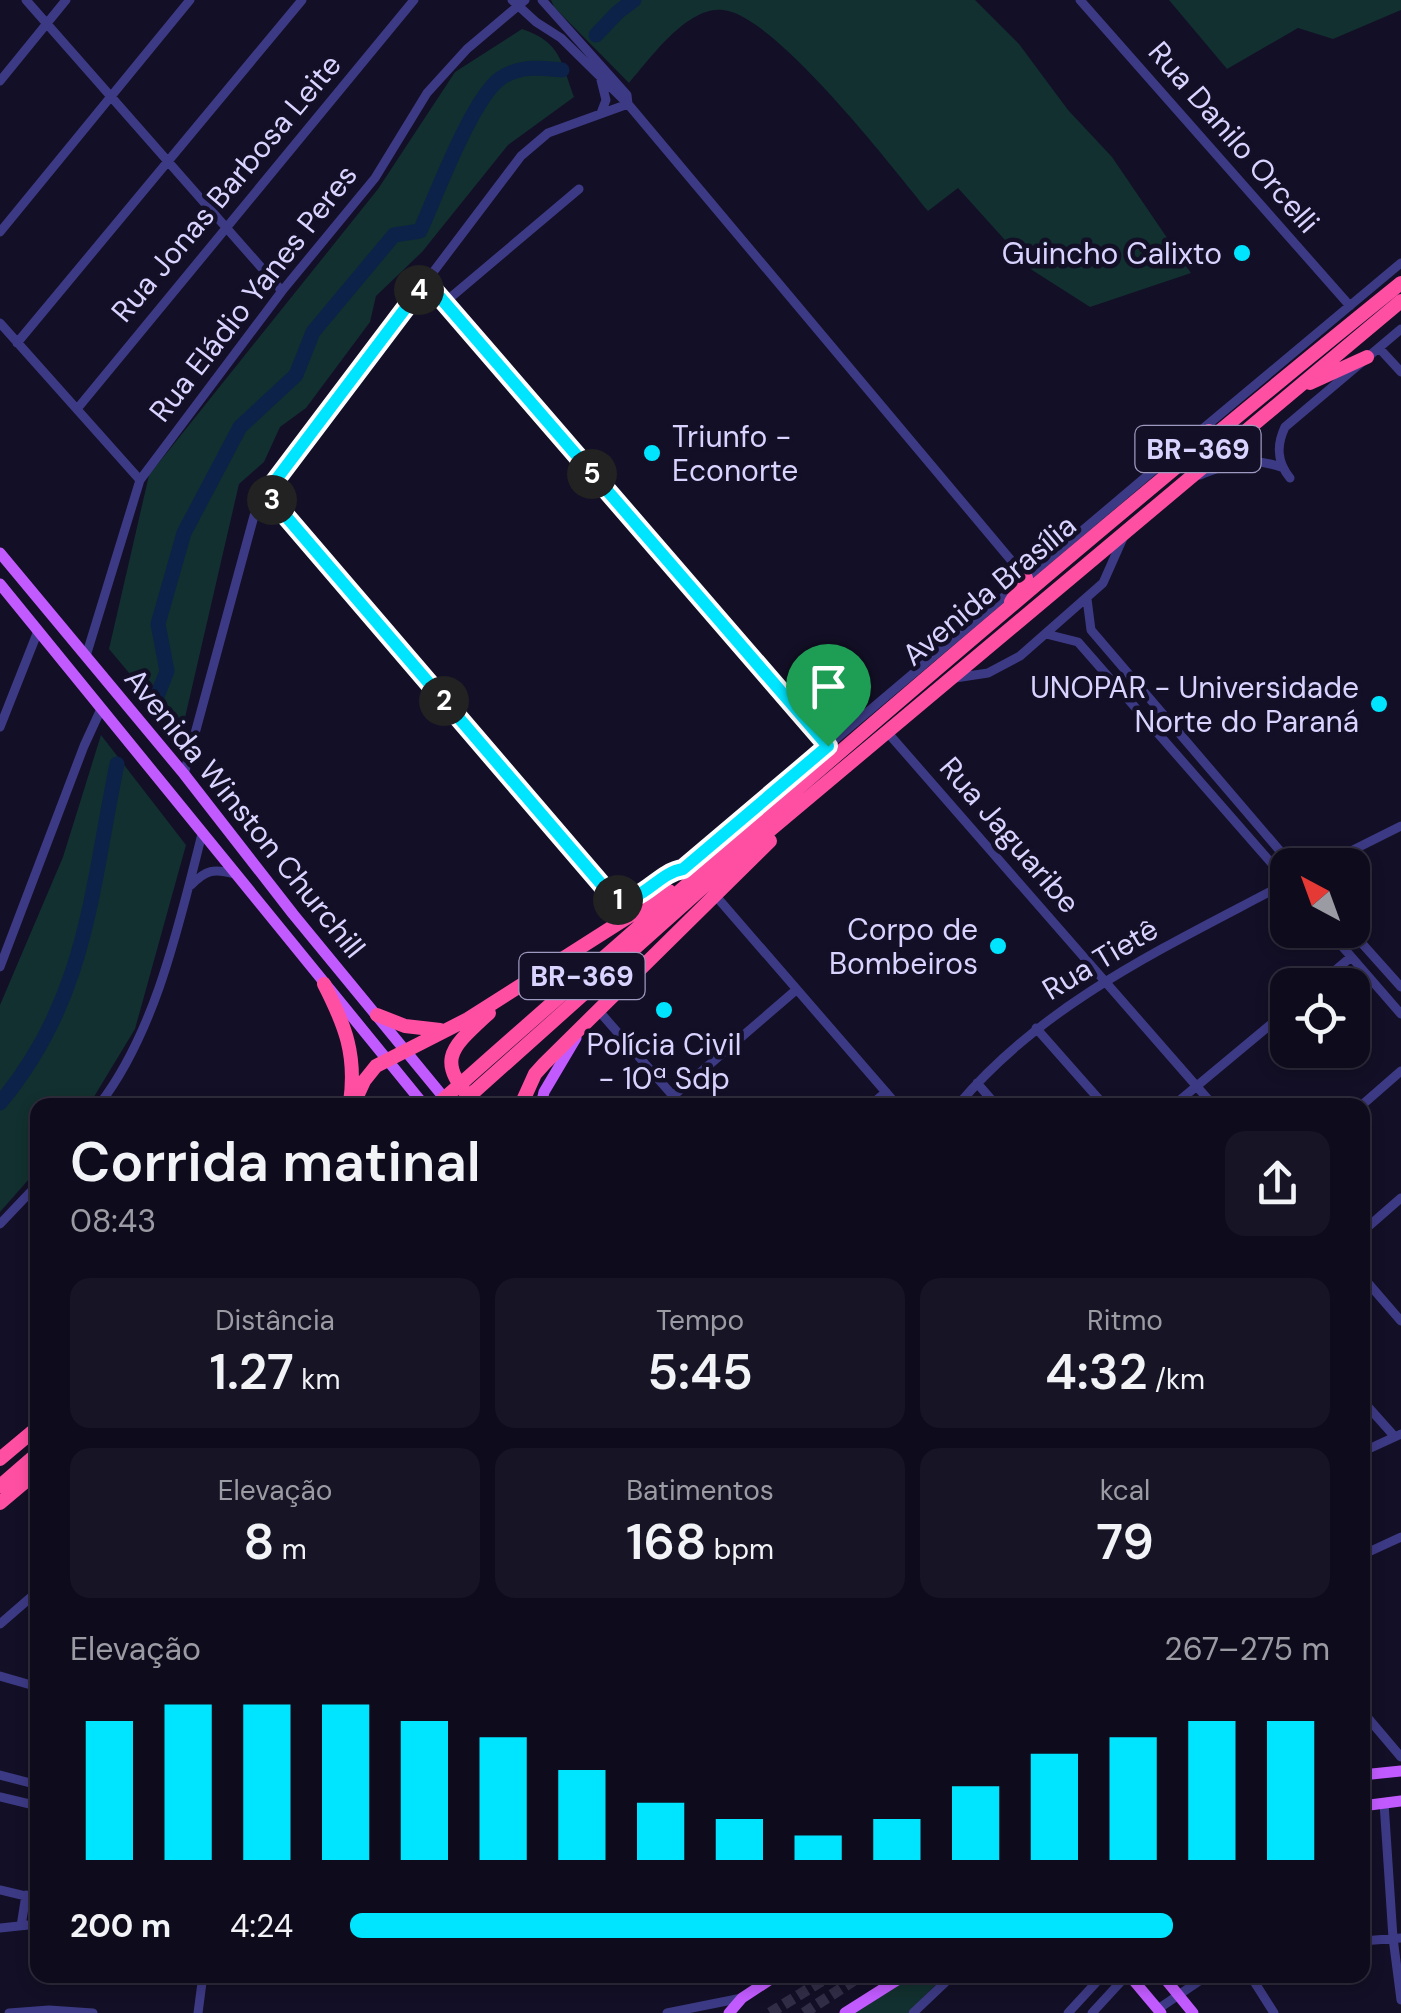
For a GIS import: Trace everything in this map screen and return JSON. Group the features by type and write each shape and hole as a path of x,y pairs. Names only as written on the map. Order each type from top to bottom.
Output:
{"highway":[{"name":"Avenida Brasília","path":"472,1092 700,872 851,740 1401,283"},
{"name":"Avenida Brasília","path":"472,1092 707,883 1401,301"},
{"path":"1292,392 1373,352"},
{"path":"1180,448 1244,410"},
{"path":"999,619 1026,578"},
{"path":"524,1098 535,1074 830,780"},
{"path":"355,1098 370,1073 387,1060 446,1030 700,872"},
{"path":"472,1092 451,1073 453,1049 522,982"},
{"path":"324,984 346,1028 352,1058 351,1098"},
{"path":"376,1014 405,1026 446,1030"},
{"path":"0,1459 30,1433"},
{"path":"0,1486 30,1461"},
{"path":"0,1503 30,1478"}],"main road":[{"name":"Avenida Winston Churchill","path":"1,555 184,774 444,1098"},
{"name":"Avenida Winston Churchill","path":"0,584 418,1098"},
{"path":"543,1098 557,1067 596,1012"},
{"path":"1370,1774 1401,1771"},
{"path":"1370,1805 1401,1801"},
{"path":"729,2013 742,1998 765,1983"},
{"path":"845,2013 892,1983"},
{"path":"1135,1983 1160,2011"},
{"path":"1169,1983 1193,2013"}],"street":[{"path":"26,0 282,291"},
{"path":"0,81 66,0"},
{"path":"0,232 190,0"},
{"path":"17,343 302,0"},
{"name":"Rua Jonas Barbosa Leite","path":"76,408 414,0"},
{"path":"542,0 627,95 628,104"},
{"name":"Rua Danilo Orcelli","path":"1080,0 1350,306"},
{"path":"518,3 561,38 628,104 1026,578"},
{"name":"Rua Eládio Yanes Peres","path":"86,656 140,480 282,291 375,178 428,93 467,49 518,3"},
{"path":"600,77 606,100 601,112"},
{"path":"184,774 254,516 266,493 532,145 548,133 628,104"},
{"path":"444,303 579,189"},
{"path":"628,916 1401,263"},
{"path":"426,281 828,746"},
{"path":"0,324 140,480"},
{"path":"1281,467 1279,446 1285,428 1401,329"},
{"path":"1373,352 1401,372"},
{"path":"1188,480 1235,461 1258,460 1281,467 1290,478"},
{"path":"266,493 614,899 612,925"},
{"path":"952,678 1006,666 1046,634 1104,583 1124,536"},
{"path":"1087,599 1091,630 1277,848"},
{"path":"1078,642 1091,630"},
{"path":"0,727 38,631"},
{"path":"1046,634 1078,642 1270,861"},
{"path":"0,967 101,709"},
{"name":"Rua Jaguaribe","path":"888,733 1207,1098"},
{"path":"1357,848 1401,826"},
{"path":"104,1098 146,1024 202,834"},
{"path":"188,886 201,874 216,869 234,874"},
{"path":"614,899 631,900 667,874 683,869"},
{"name":"Rua Tietê","path":"964,1098 1036,1028 1104,982 1270,892"},
{"path":"716,896 891,1098"},
{"path":"1343,948 1401,1014"},
{"path":"1366,948 1401,987"},
{"path":"1338,968 1351,957"},
{"path":"596,1012 673,1096 796,990"},
{"path":"1182,1098 1270,1025"},
{"path":"1036,1028 1098,1098"},
{"path":"1370,1098 1401,1071"},
{"path":"976,1083 990,1098"},
{"path":"879,1098 886,1092"},
{"path":"0,1224 30,1192"},
{"path":"1370,1225 1401,1198"},
{"path":"1370,1285 1401,1321"},
{"path":"1370,1408 1398,1435 1370,1448"},
{"path":"20,1486 30,1489"},
{"path":"1370,1552 1401,1537"},
{"path":"0,1624 30,1597"},
{"path":"0,1676 30,1685"},
{"path":"1370,1720 1401,1757"},
{"path":"0,1775 30,1783"},
{"path":"0,1797 30,1804"},
{"path":"1384,1803 1401,2000"},
{"path":"0,1890 30,1896"},
{"path":"21,1926 26,1895"},
{"path":"0,1928 30,1925"},
{"path":"1370,1940 1397,1938"},
{"path":"198,2013 202,1983"},
{"path":"913,2013 945,1983"},
{"path":"1068,2013 1096,1983"},
{"path":"1092,2013 1120,1983"},
{"path":"1160,2011 1195,1983"},
{"path":"1255,1983 1274,2013"},
{"path":"667,2013 742,1998"},
{"path":"9,2013 94,2013"}],"green space":[{"path":"551,0 975,0 1019,44 1068,110 1112,157 1191,273 1090,307 1032,270 958,188 928,211 801,64 745,18 723,10 696,16 658,48 629,83"},
{"path":"1169,0 1401,0 1401,10 1333,39 1298,28 1227,69"},
{"path":"522,29 552,47 574,97 508,145 422,252 376,296 370,322 306,408 280,427 264,462 239,484 181,735 109,649 149,475 378,189 455,72"},
{"path":"101,735 186,845 135,1029 93,1098 30,1098 30,1178 0,1212 0,1005 63,857"},
{"path":"899,1983 937,1983 908,2013 851,2013"}],"waterway":[{"path":"596,35 634,0"},
{"path":"152,709 167,671 158,624 184,533 240,427 296,375 313,332 394,235 420,231 467,126 490,89 515,71 562,70"},
{"path":"0,1103 29,1064 68,983 91,899 117,764"}],"tunnel":[{"path":"770,2013 818,1983"},
{"path":"804,2013 850,1983"}],"place":[{"name":"Guincho Calixto","path":"1242,253"},
{"name":"Triunfo - Econorte","path":"652,453"},
{"name":"UNOPAR - Universidade Norte do Paraná","path":"1379,704"},
{"name":"Corpo de Bombeiros","path":"998,946"},
{"name":"Polícia Civil - 10ª Sdp","path":"664,1010"}],"route":[{"path":"426,281 828,746 683,869 667,874 631,900 614,899 266,493 426,281"}]}
